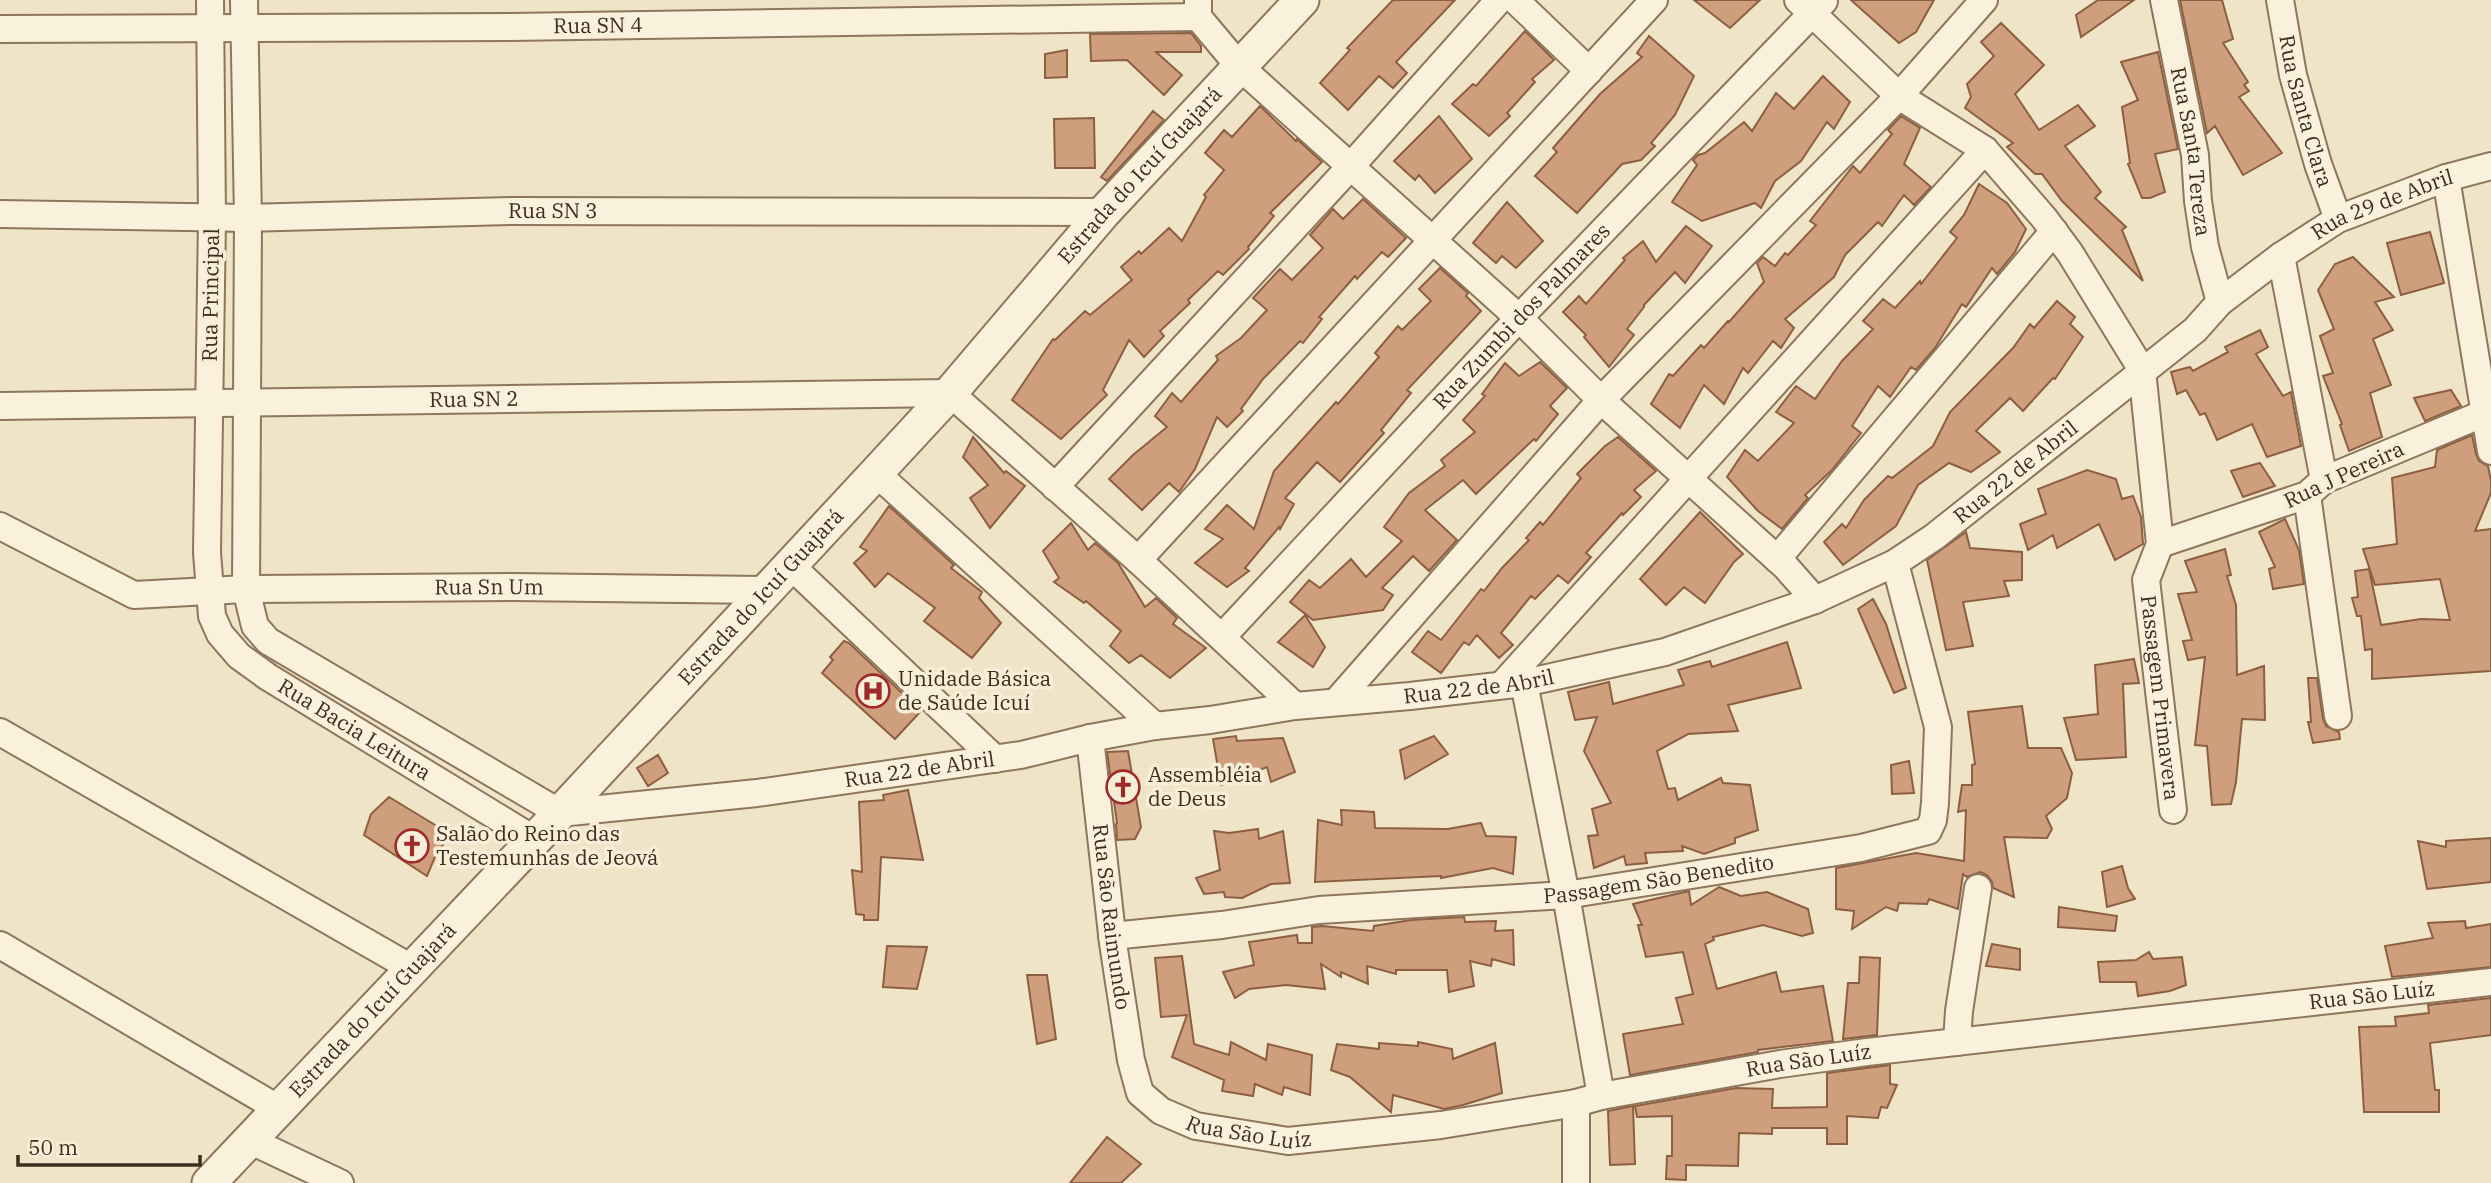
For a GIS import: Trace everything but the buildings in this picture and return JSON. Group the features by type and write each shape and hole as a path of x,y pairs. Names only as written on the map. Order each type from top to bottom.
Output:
{"street":[{"name":"Rua Principal","path":"210,0 212,218 207,553 210,590"},
{"name":"Rua Principal","path":"244,0 248,218 246,589"},
{"path":"1055,487 1351,166 1499,0"},
{"path":"1515,0 1589,71"},
{"path":"1138,560 1654,0"},
{"path":"1336,702 1601,400 1899,96 1984,0"},
{"name":"Rua Santa Tereza","path":"2164,0 2195,155 2205,247 2220,302"},
{"name":"Rua Santa Clara","path":"2280,0 2293,75 2318,164 2339,219"},
{"name":"Estrada do Icuí Guajará","path":"209,1183 414,970 950,393 1104,212 1296,3"},
{"path":"1812,5 1899,96 1986,150 2054,231 2142,370 2160,544"},
{"name":"Rua Zumbi dos Palmares","path":"1222,637 1812,5"},
{"name":"Rua SN 4","path":"0,29 515,27 1198,8"},
{"path":"1198,8 1239,66 1518,318 1688,481 1777,559 1815,600"},
{"path":"1576,1183 1588,1100 1566,895 1513,684 1688,481 1986,150"},
{"name":"Rua 29 de Abril","path":"2281,256 2339,219 2446,178 2491,166"},
{"path":"2446,178 2491,451"},
{"name":"Rua SN 3","path":"0,214 248,218 512,211 1104,212"},
{"path":"1777,559 2054,231"},
{"path":"2281,256 2315,488 2337,716"},
{"name":"Rua 22 de Abril","path":"560,813 757,793 995,759 1155,726 1295,706 1513,684 1665,652 1815,600 1895,563 1934,537 2195,330 2220,302 2281,256"},
{"path":"950,393 1138,560 1295,706"},
{"name":"Rua SN 2","path":"0,406 950,393"},
{"name":"Rua J Pereira","path":"2160,544 2315,488 2485,413"},
{"path":"876,473 1155,726"},
{"name":"Rua Sn Um","path":"0,526 134,595 246,589 512,587 766,590"},
{"name":"Passagem Primavera","path":"2160,544 2146,580 2174,810"},
{"name":"Passagem São Benedito","path":"1112,936 1222,925 1319,910 1566,895 1861,848 1928,831 1933,820 1935,803 1938,727 1895,563"},
{"path":"790,565 995,759"},
{"name":"Rua Bacia Leitura","path":"246,589 255,626 268,641 560,813"},
{"name":"Rua Bacia Leitura","path":"210,590 212,616 220,634 239,656 268,677 535,840"},
{"path":"0,732 414,970"},
{"name":"Rua São Raimundo","path":"1090,738 1112,936 1131,1059 1140,1093"},
{"path":"1957,1042 1959,1011 1978,888"},
{"path":"0,945 279,1109"},
{"name":"Rua São Luíz","path":"1140,1093 1161,1111 1196,1126 1288,1141 1441,1125 1780,1064 2491,982"},
{"path":"249,1140 340,1183"}],"place":[{"name":"Unidade Básica de Saúde Icuí","path":"873,691"},
{"name":"Assembléia de Deus","path":"1123,787"},
{"name":"Salão do Reino das Testemunhas de Jeová","path":"412,846"}]}
